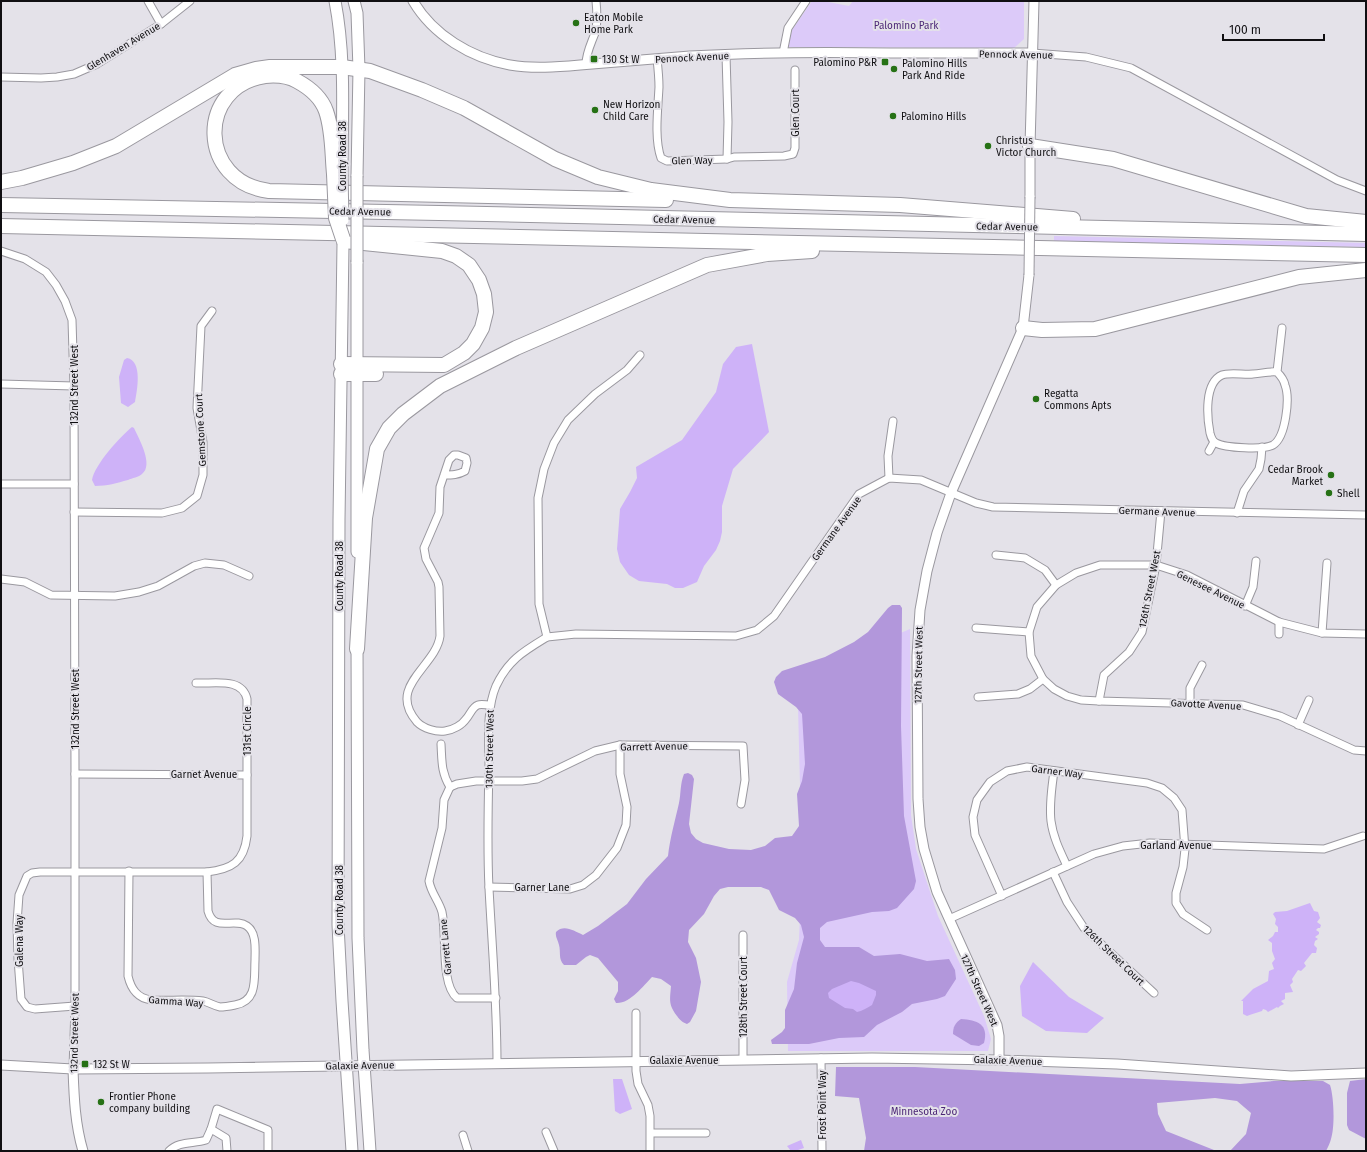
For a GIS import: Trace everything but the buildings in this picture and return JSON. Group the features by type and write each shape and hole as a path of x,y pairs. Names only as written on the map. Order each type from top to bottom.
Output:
{"highway":[{"path":"1,182 22,178 74,163 116,146 235,75 270,67 342,67 370,71 422,90 464,108 555,159 598,177 651,190 730,200"},
{"path":"343,239 336,218 338,175 330,125 326,110 321,100 303,84 293,79 281,76 258,78 244,83 225,99 219,109 215,121 214,134 220,159 227,171 247,186 258,190 284,192 713,201 730,200 900,205 1078,219 1145,229"},
{"path":"1030,146 1113,158 1306,216 1366,222"},
{"name":"Cedar Avenue","path":"1,205 1366,234"},
{"name":"Cedar Avenue","path":"1,226 1366,255"},
{"path":"240,231 442,251 456,256 469,265 479,280 484,294 486,312 482,328 473,344 464,353 444,365 357,370"},
{"path":"357,649 365,518 377,449 389,428 403,414 440,386 516,348 707,265 767,254 910,245"},
{"path":"1023,328 1042,330 1096,329 1299,277 1366,270"},
{"path":"341,370 439,374 478,367"}],"main road":[{"name":"County Road 38","path":"335,1 339,22 342,67 338,175"},
{"name":"County Road 38","path":"354,1 357,13 359,69 357,176 358,938 370,1151"},
{"name":"County Road 38","path":"343,239 338,925 352,1151"}],"street":[{"path":"148,1 161,24"},
{"name":"Glenhaven Avenue","path":"1,77 41,78 74,74 97,64 161,24 190,1"},
{"name":"Pennock Avenue","path":"413,1 426,18 448,38 466,50 483,58 509,65 529,68 657,59 783,53 1032,53 1086,56 1132,68 1337,180 1366,192"},
{"path":"586,64 586,56 595,32 597,13 596,1"},
{"path":"783,53 788,28 806,1"},
{"name":"127th Street West","path":"999,1060 999,1036 997,1025 930,874 924,849 920,827 918,799 917,656 920,610 926,571 937,533 951,493 1023,328 1029,275 1030,146 1034,1"},
{"name":"Glen Way","path":"726,55 728,122 727,159"},
{"name":"Glen Way","path":"657,59 659,85 659,153 661,158 667,161 790,155"},
{"name":"Glen Court","path":"790,155 793,154 795,148 795,70"},
{"name":"132nd Street West","path":"1,250 25,259 46,272 56,285 65,301 72,320 74,386 75,596 75,1006 73,1069 74,1105 78,1137 83,1151"},
{"name":"Gemstone Court","path":"74,512 162,513 182,508 197,496 203,475 203,442 197,408 201,326 212,311"},
{"path":"1277,372 1223,374 1212,383 1209,394 1208,414 1210,432 1214,442 1221,445 1262,448 1272,446 1278,441 1283,428 1287,398 1285,384 1277,372 1282,328"},
{"path":"548,637 539,604 538,498 544,469 554,443 568,420 595,394 627,370 640,355"},
{"path":"1,384 74,386"},
{"path":"889,478 888,456 892,421"},
{"path":"1209,451 1214,442"},
{"path":"1237,513 1244,491 1259,469 1262,448"},
{"path":"444,475 440,487 439,513 424,548 426,559 439,587 439,643 410,684 408,700 410,710 413,717 420,725 440,731 451,730 463,723 473,708 477,705 490,705"},
{"name":"Germane Avenue","path":"548,637 576,634 736,636 757,630 774,616 859,494 889,478 921,480 976,503 993,507 1366,515"},
{"path":"1,484 74,484"},
{"name":"126th Street West","path":"1098,701 1104,675 1129,652 1142,632 1156,565 1161,511"},
{"path":"996,555 1025,558 1045,570 1056,585"},
{"path":"1245,606 1253,587 1256,561"},
{"path":"1322,633 1327,563"},
{"path":"1,578 25,582 51,595 114,596 139,592 158,586 194,566 205,564 224,565 249,576"},
{"name":"Genesee Avenue","path":"1029,632 1037,607 1056,585 1076,573 1100,565 1156,565 1187,575 1245,606 1279,622 1322,633 1366,634"},
{"path":"1279,622 1279,634"},
{"path":"976,628 1029,632 1031,656 1043,679 1030,690 1018,694 978,697"},
{"name":"130th Street West","path":"498,1063 496,998 489,887 490,705 496,687 504,671 520,654 548,637"},
{"path":"1190,703 1190,688 1202,665"},
{"name":"Gavotte Avenue","path":"1043,679 1054,689 1067,696 1081,700 1243,705 1280,716 1354,750 1366,751"},
{"name":"131st Circle","path":"196,683 235,684 245,691 247,699 247,775"},
{"path":"1298,725 1309,700"},
{"path":"441,744 442,768 444,777 450,787"},
{"name":"Garrett Avenue","path":"450,787 457,784 476,781 522,781 537,779 595,751 620,745 743,746 745,780 741,804"},
{"name":"Garner Lane","path":"489,887 570,889 583,885 596,875 617,848 626,825 627,808 620,774 620,745"},
{"name":"Garner Way","path":"1002,896 974,835 973,817 977,800 990,782 1007,771 1027,767 1147,783 1162,788 1174,798 1182,810 1185,844 1184,867 1176,892 1176,903 1183,914 1207,930"},
{"path":"1054,770 1050,803 1051,821 1056,840 1067,866"},
{"name":"Garnet Avenue","path":"75,774 247,775 247,836 241,857 230,867 207,872 75,872"},
{"name":"Garrett Lane","path":"450,787 444,800 442,828 430,881 430,889 441,910 444,926 446,974 450,987 457,998 496,998"},
{"name":"Garland Avenue","path":"949,919 1094,854 1123,846 1150,843 1324,849 1365,836"},
{"name":"Gamma Way","path":"129,871 128,976 136,994 146,1000 205,1001 221,1007 241,1004 249,998 253,989 255,949 254,938 252,932 246,924 215,922 209,916 207,872"},
{"name":"Galena Way","path":"75,872 32,873 26,876 20,895 17,923 21,999 27,1007 35,1009 75,1006"},
{"name":"126th Street Court","path":"1053,872 1067,902 1084,928 1154,993"},
{"name":"128th Street Court","path":"743,934 743,1059"},
{"path":"636,1013 636,1060 638,1084 648,1104 651,1133 650,1151"},
{"name":"Frost Point Way","path":"821,1058 822,1151"},
{"name":"Galaxie Avenue","path":"1,1065 73,1069 636,1060 872,1058 1117,1064 1291,1076 1366,1073"},
{"path":"169,1151 178,1144 206,1140 217,1110 268,1130 268,1151"},
{"path":"211,1129 226,1138 227,1151"},
{"path":"546,1132 554,1151"},
{"path":"651,1133 706,1133"},
{"path":"463,1135 468,1151"}],"green space":[{"name":"Palomino Park","path":"812,1 823,1 849,6 853,1 1024,1 1024,39 1014,48 788,47 792,30"},
{"path":"1054,236 1366,243 1366,247 1054,241"},
{"path":"892,605 900,605 902,608 901,726 904,816 916,881 914,889 897,908 889,911 872,912 827,922 820,928 820,940 825,947 859,947 874,956 900,954 927,961 949,959 955,970 956,979 945,996 912,1004 902,1012 877,1025 864,1037 839,1038 809,1044 772,1044 771,1040 785,1028 785,1010 794,989 797,963 804,937 801,925 795,918 779,910 769,890 761,887 728,887 720,889 714,896 704,914 689,930 688,942 696,958 701,982 696,1011 690,1022 687,1024 680,1020 672,1008 670,1002 671,986 661,979 652,977 631,998 621,1003 616,1003 614,999 618,991 618,982 598,958 590,955 576,965 564,965 560,958 560,948 556,937 556,932 566,928 583,935 598,926 627,904 646,879 668,856 684,774 688,773 692,775 694,779 689,824 691,833 696,839 703,843 729,849 751,850 765,846 775,838 792,836 799,826 797,794 802,781 805,764 802,714 796,707 778,694 774,682 776,677 782,671 825,657 854,642 868,632"},
{"path":"910,629 911,815 916,849 938,916 984,1016 991,1039 988,1051 788,1051 787,982 799,940 802,865 798,706 786,682"},
{"path":"961,1019 972,1020 983,1027 985,1031 984,1043 979,1046 971,1045 953,1034 955,1025"},
{"name":"Minnesota Zoo","path":"836,1067 915,1067 1240,1084 1274,1081 1323,1081 1330,1085 1334,1112 1333,1127 1330,1142 1326,1151 1230,1151 1246,1134 1251,1113 1237,1101 1215,1098 1157,1103 1158,1114 1166,1131 1214,1150 1221,1151 864,1151 866,1138 859,1098 835,1096"},
{"path":"1366,1079 1366,1139 1349,1130 1347,1125 1347,1093 1350,1081"}],"shaded area":[{"path":"752,344 769,432 733,469 722,506 722,532 716,550 704,566 697,582 683,588 675,588 667,584 639,581 629,575 620,562 617,549 620,509 637,478 636,467 682,440 716,392 723,364 736,347"},
{"path":"127,358 132,360 135,365 138,377 135,402 128,407 121,403 119,377 124,360"},
{"path":"132,427 134,428 142,445 146,458 147,465 145,470 141,475 128,480 108,485 95,486 92,480 98,466 121,437"},
{"path":"1310,903 1314,911 1318,912 1320,918 1317,922 1321,925 1320,928 1316,930 1319,934 1315,937 1318,939 1315,941 1314,945 1317,948 1316,953 1312,953 1304,963 1306,966 1301,971 1298,970 1292,979 1293,982 1290,985 1293,992 1285,993 1285,999 1281,1001 1284,1004 1278,1008 1277,1007 1268,1012 1263,1009 1262,1011 1247,1016 1243,1014 1243,1001 1241,1001 1253,989 1268,981 1269,971 1274,969 1272,963 1275,959 1272,951 1272,943 1268,940 1275,932 1278,932 1278,927 1275,924 1276,919 1273,914 1275,912 1287,911"},
{"path":"1033,962 1069,997 1104,1018 1087,1033 1046,1031 1022,1016 1020,986"},
{"path":"851,981 876,991 872,1005 857,1012 853,1009 845,1008 829,998 828,993 832,989"},
{"path":"613,1079 622,1079 632,1109 620,1114 615,1111"},
{"path":"801,1140 804,1148 791,1151 787,1146"}],"place":[{"name":"Eaton Mobile Home Park","path":"576,23"},
{"name":"130 St W","path":"594,59"},
{"name":"Palomino P&R","path":"885,62"},
{"name":"Palomino Hills Park And Ride","path":"894,69"},
{"name":"New Horizon Child Care","path":"595,110"},
{"name":"Palomino Hills","path":"893,116"},
{"name":"Christus Victor Church","path":"988,146"},
{"name":"Regatta Commons Apts","path":"1036,399"},
{"name":"Cedar Brook Market","path":"1331,475"},
{"name":"Shell","path":"1329,493"},
{"name":"132 St W","path":"85,1064"},
{"name":"Frontier Phone company building","path":"101,1102"}]}
